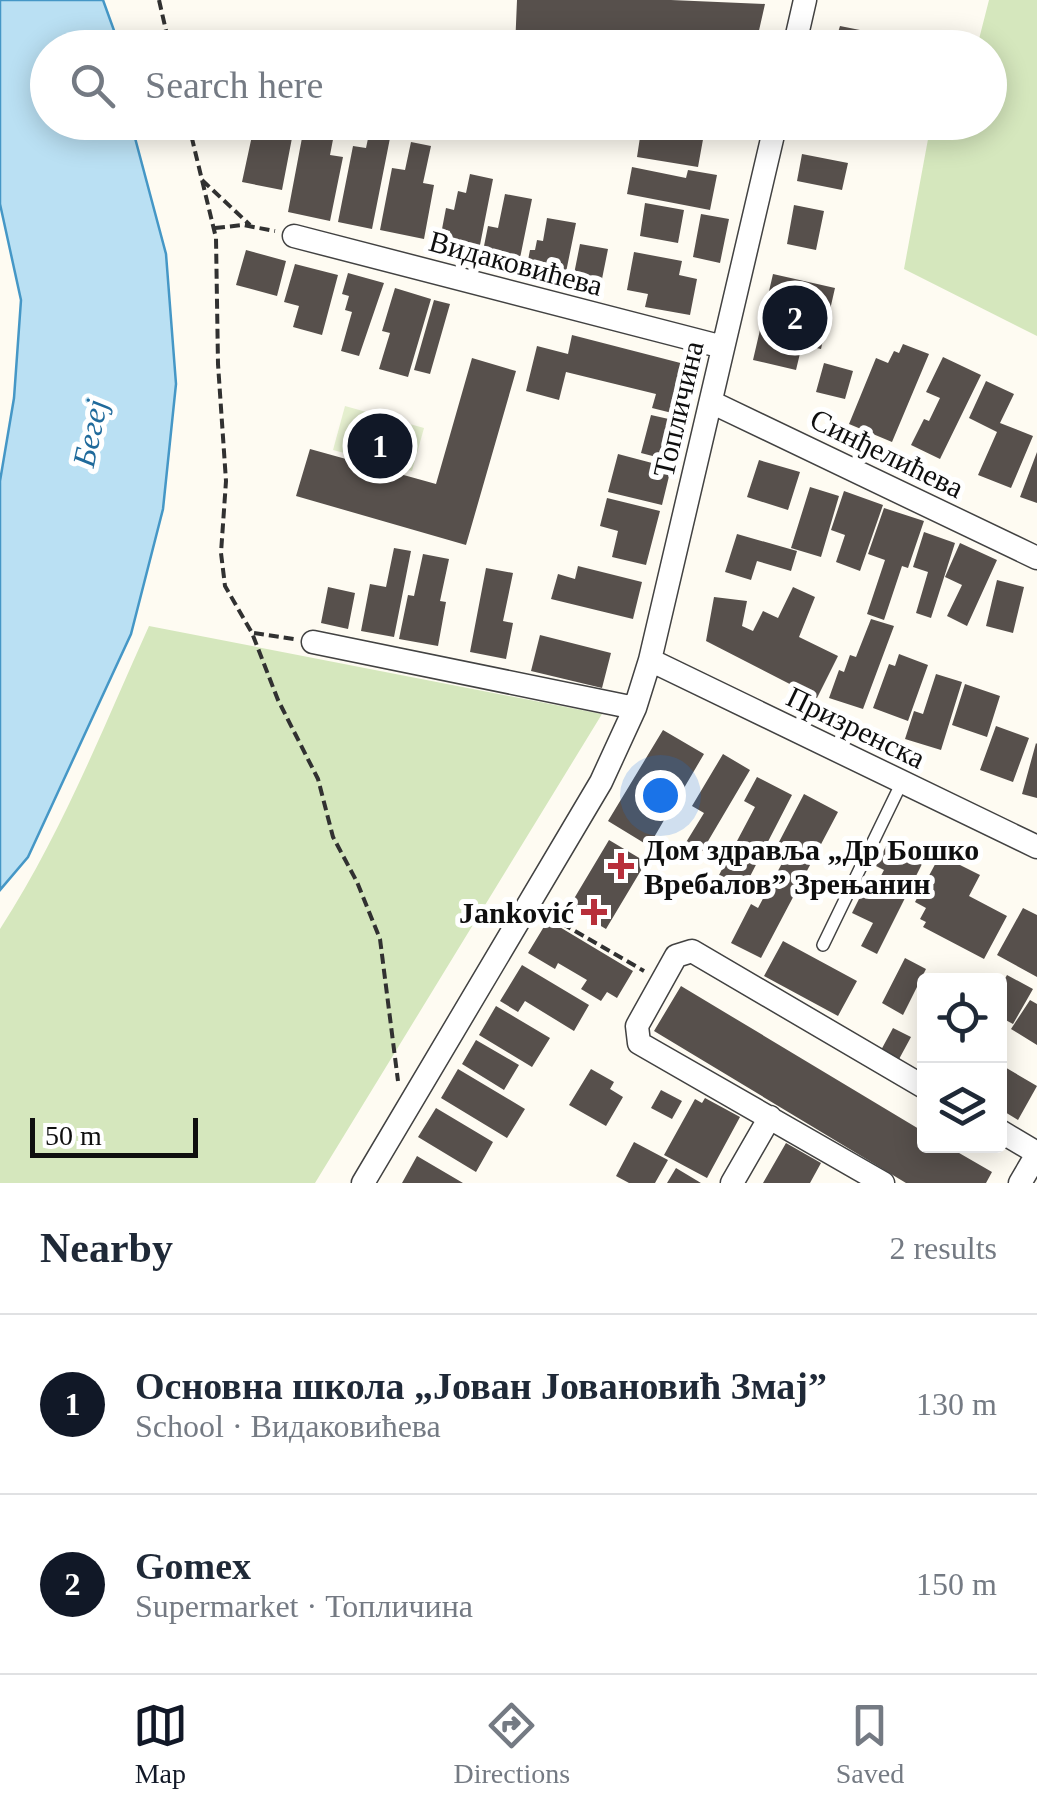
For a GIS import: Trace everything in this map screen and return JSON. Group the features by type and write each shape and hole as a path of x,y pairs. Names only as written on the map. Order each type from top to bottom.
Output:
{"street":[{"path":"798,30 805,0"},
{"name":"Топличина","path":"363,1183 601,782 635,708 650,660 772,140"},
{"name":"Видаковићева","path":"294,236 723,347"},
{"name":"Синђелићева","path":"711,402 1037,558"},
{"path":"313,642 635,708"},
{"name":"Призренска","path":"650,660 1037,847"},
{"path":"883,1183 640,1043 637,1026 676,956 692,951 917,1083"},
{"path":"732,1183 770,1118"},
{"path":"1007,1135 1037,1153 1020,1183"}],"lane":[{"path":"823,945 902,782"}],"path":[{"path":"159,0 166,30"},
{"path":"192,140 213,228 226,481 221,553 225,586 252,633 278,700 318,779 333,837 380,939 398,1080"},
{"path":"202,180 252,227"},
{"path":"213,228 252,227 294,236"},
{"path":"252,633 313,642"},
{"path":"546,914 634,966 663,978"}],"green space":[{"path":"989,0 1037,0 1037,336 904,269 928,140 1007,140 1007,30 981,30"},
{"path":"345,406 424,428 412,471 333,450"},
{"path":"149,626 602,714 315,1183 0,1183 0,929 62,819"}],"water":[{"name":"Бегеј","path":"0,0 103,0 114,30 30,30 30,140 136,140 166,254 176,384 163,509 131,634 28,857 0,890 0,481 14,398 21,300 0,204"}],"building":[{"path":"517,0 765,4 759,30 516,30"},
{"path":"251,140 292,140 282,190 242,182"},
{"path":"302,140 333,140 330,155 343,157 330,221 288,212"},
{"path":"368,140 390,140 372,229 338,222 353,146 366,148"},
{"path":"640,140 703,140 698,167 637,157"},
{"path":"411,142 431,146 423,183 434,185 424,239 380,230 392,168 405,170"},
{"path":"802,154 848,163 842,190 797,181"},
{"path":"632,167 686,178 688,170 717,175 710,210 627,194"},
{"path":"470,174 493,179 479,250 448,243 450,231 442,229 446,208 454,210 458,191 466,193"},
{"path":"505,194 532,199 517,273 480,266 488,226 498,228"},
{"path":"645,203 684,210 678,243 640,236"},
{"path":"794,205 824,211 816,250 787,244"},
{"path":"701,214 729,219 720,263 693,257"},
{"path":"547,218 576,223 564,282 525,275 530,250 535,250 537,240 543,241"},
{"path":"580,244 608,249 600,289 572,284"},
{"path":"246,250 286,261 277,296 236,285"},
{"path":"634,252 682,261 679,275 697,279 690,315 645,307 648,294 627,290"},
{"path":"295,264 338,275 322,335 293,327 299,306 284,302"},
{"path":"348,273 384,283 359,356 341,351 352,312 345,310 349,296 342,294"},
{"path":"773,274 835,288 821,349 802,345 796,370 753,360"},
{"path":"395,288 431,299 408,377 379,369 390,333 382,331"},
{"path":"434,300 450,304 430,374 414,370"},
{"path":"572,335 696,367 684,416 652,408 656,394 566,372 559,400 526,391 537,346 568,354"},
{"path":"903,344 929,354 892,442 849,424 876,358 888,363"},
{"path":"943,357 981,375 940,459 911,445 940,398 926,392"},
{"path":"472,358 516,371 466,545 296,496 310,449 436,484"},
{"path":"824,363 853,371 845,399 816,392"},
{"path":"986,381 1014,394 1000,423 1033,436 1011,488 978,475 997,432 969,418"},
{"path":"651,415 682,422 672,461 641,453"},
{"path":"1037,452 1037,503 1020,497"},
{"path":"618,454 671,468 662,505 608,492"},
{"path":"759,460 800,472 788,510 747,497"},
{"path":"810,487 839,496 821,557 791,548"},
{"path":"844,491 883,505 860,571 836,562 845,535 831,530"},
{"path":"607,498 660,511 646,565 612,557 618,531 600,526"},
{"path":"884,508 924,521 908,568 902,566 884,620 867,614 885,560 868,554"},
{"path":"924,532 955,543 931,618 916,613 928,572 913,567"},
{"path":"737,534 797,551 791,571 757,561 751,580 725,572"},
{"path":"960,543 997,560 967,626 947,616 962,585 945,577"},
{"path":"394,548 411,551 394,637 361,631 370,584 386,587"},
{"path":"423,554 449,559 440,601 446,602 438,646 399,639 408,595 414,596"},
{"path":"578,566 642,582 633,619 551,599 558,574 575,579"},
{"path":"486,568 513,573 503,621 513,623 506,659 470,652"},
{"path":"997,580 1024,587 1013,633 986,626"},
{"path":"328,587 355,593 348,629 321,623"},
{"path":"793,587 815,597 799,637 838,656 817,698 706,641 714,597 747,601 742,626 753,631 763,611 778,618"},
{"path":"871,619 894,626 863,709 829,698 839,670 844,672 850,655 856,657"},
{"path":"540,635 611,653 602,688 531,671"},
{"path":"899,654 928,665 908,721 873,708 889,664 895,666"},
{"path":"936,674 962,682 941,750 905,739 914,711 923,714"},
{"path":"965,684 1000,696 987,737 952,725"},
{"path":"996,726 1029,738 1013,782 980,770"},
{"path":"663,730 704,754 684,788 676,782 659,810 667,815 649,846 608,821"},
{"path":"1037,744 1037,798 1022,794"},
{"path":"723,754 750,770 701,853 685,844 704,813 692,806"},
{"path":"757,777 792,795 744,888 719,875 755,807 744,801"},
{"path":"804,794 838,812 761,958 731,943 751,904 758,908 787,854 782,852 786,845 779,842"},
{"path":"609,840 646,862 606,929 569,907"},
{"path":"886,846 922,864 877,954 861,946 873,923 852,913 863,891 871,895 884,870 876,866"},
{"path":"940,855 980,875 969,896 1007,916 984,959 923,927 926,922 920,919 926,908 915,902"},
{"path":"1023,908 1037,915 1037,977 997,955"},
{"path":"548,920 633,971 617,998 607,992 601,1001 581,989 587,980 558,963 555,969 528,953"},
{"path":"783,941 857,981 838,1016 764,976"},
{"path":"905,958 926,969 917,973 917,987 903,1015 882,1003"},
{"path":"522,965 589,1005 574,1031 525,1001 518,1012 500,1001"},
{"path":"1007,975 1033,989 1013,1024 1007,1021"},
{"path":"681,986 917,1128 917,1153 959,1153 992,1172 986,1183 906,1183 654,1031"},
{"path":"1030,1000 1037,1004 1037,1045 1011,1029"},
{"path":"496,1006 550,1038 532,1067 479,1035"},
{"path":"893,1028 911,1037 898,1061 880,1052"},
{"path":"476,1040 519,1065 504,1090 462,1064"},
{"path":"1007,1068 1037,1086 1018,1120 1007,1113"},
{"path":"458,1069 525,1109 507,1138 441,1098"},
{"path":"591,1069 614,1082 610,1089 623,1097 606,1126 569,1105"},
{"path":"661,1090 682,1101 672,1119 651,1108"},
{"path":"705,1098 740,1117 707,1178 664,1155 695,1099 702,1103"},
{"path":"436,1108 493,1142 476,1172 418,1137"},
{"path":"634,1142 668,1160 655,1183 629,1183 616,1176"},
{"path":"786,1143 821,1163 810,1183 763,1183"},
{"path":"417,1156 463,1183 402,1183"},
{"path":"676,1168 701,1183 667,1183"}],"place":[{"name":"Gomex","path":"795,318"},
{"name":"Основна школа „Јован Јовановић Змај”","path":"380,446"},
{"name":"Дом здравља „Др Бошко Вребалов” Зрењанин","path":"621,866"},
{"name":"Janković","path":"594,912"}]}
